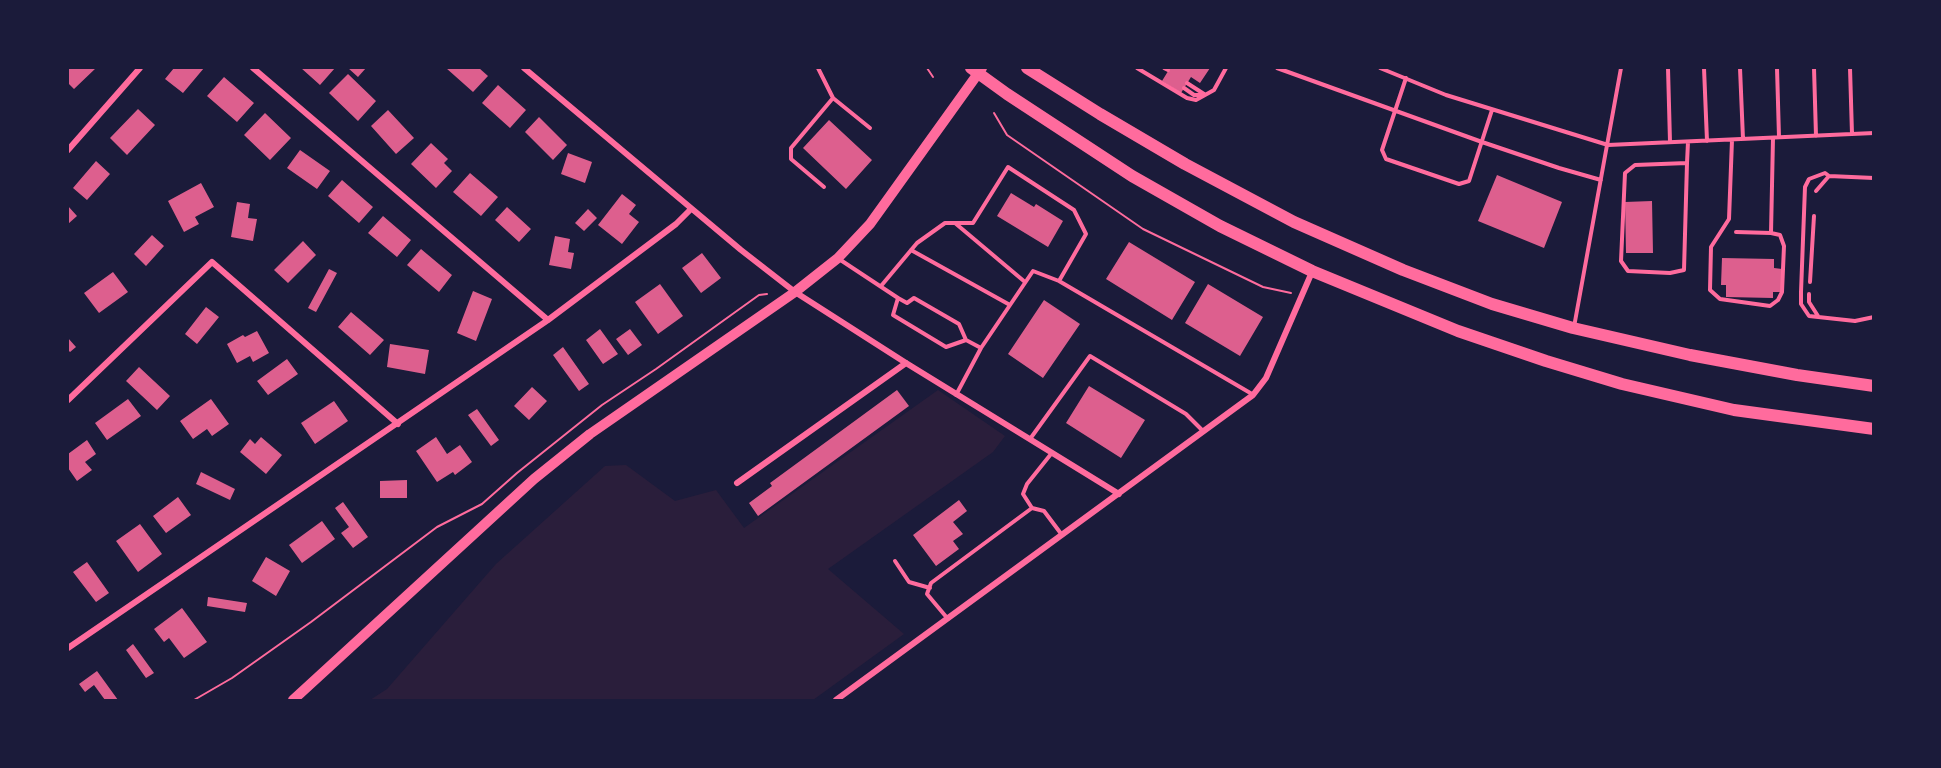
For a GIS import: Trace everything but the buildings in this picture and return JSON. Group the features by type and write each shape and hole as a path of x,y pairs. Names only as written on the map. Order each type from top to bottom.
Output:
{"main road":[{"path":"1027,68 1185,164 1294,222 1403,270 1481,300 1574,328 1701,357 1797,375 1874,386"},
{"path":"293,700 525,487 590,434 795,292 838,258 870,224 977,70 1132,176 1220,226 1312,271 1458,331 1622,384 1734,410 1874,429"}],"street":[{"path":"68,150 140,68"},
{"path":"253,68 548,320"},
{"path":"524,68 691,209 795,292 956,395 1119,494"},
{"path":"68,648 548,320 676,224 691,209"},
{"path":"68,400 212,262 398,424"},
{"path":"836,700 1253,395 1266,378 1312,271"},
{"path":"737,483 906,363"}],"lane":[{"path":"818,68 833,98 870,128"},
{"path":"1137,68 1187,98 1196,100 1214,90 1226,68"},
{"path":"1277,68 1482,142 1602,180"},
{"path":"1380,68 1492,110 1608,145 1874,133"},
{"path":"1574,328 1621,68"},
{"path":"1668,68 1670,142"},
{"path":"1704,68 1707,141"},
{"path":"1740,68 1743,139"},
{"path":"1777,68 1779,137"},
{"path":"1814,68 1816,136"},
{"path":"1850,68 1852,134"},
{"path":"1406,78 1382,150 1386,159 1459,184 1469,181 1492,110"},
{"path":"1187,83 1206,95"},
{"path":"1184,88 1194,95 1206,95"},
{"path":"824,187 791,159 791,148 833,98"},
{"path":"1771,233 1773,138"},
{"path":"1732,140 1730,219 1711,247 1710,290 1720,299 1770,306 1778,300 1782,292 1784,246 1780,235 1736,232"},
{"path":"1687,163 1635,165 1625,173 1621,261 1628,271 1670,273 1684,270 1688,141"},
{"path":"881,286 911,250 945,223 973,222 1008,167 1074,210 1086,234 1059,281"},
{"path":"1874,178 1829,176 1825,173 1809,179 1805,187 1801,304 1809,316 1854,321 1874,317"},
{"path":"1816,191 1829,176"},
{"path":"1810,282 1814,216"},
{"path":"954,223 1025,282"},
{"path":"911,250 1010,306"},
{"path":"838,258 897,298 907,303 914,298 959,324 966,340 981,348"},
{"path":"956,395 981,348 1033,271 1059,281 1253,395"},
{"path":"1809,294 1809,302 1818,316"},
{"path":"897,298 893,315 946,347 966,340"},
{"path":"1029,440 1090,356 1186,414 1204,432"},
{"path":"1051,454 1027,484 1023,494 1032,508 1044,511 1062,536"},
{"path":"948,619 927,594 931,583 1032,508"},
{"path":"895,561 909,582 930,588"}],"path":[{"path":"927,68 933,77"},
{"path":"994,113 1007,135 1143,229 1263,287 1303,294"},
{"path":"194,700 232,678 311,622 437,527 482,504 602,405 759,295 768,294"}],"shaded area":[{"path":"938,390 1005,436 993,452 828,569 904,634 813,700 370,700 387,689 496,564 605,466 626,465 675,501 716,490 744,528"}]}
